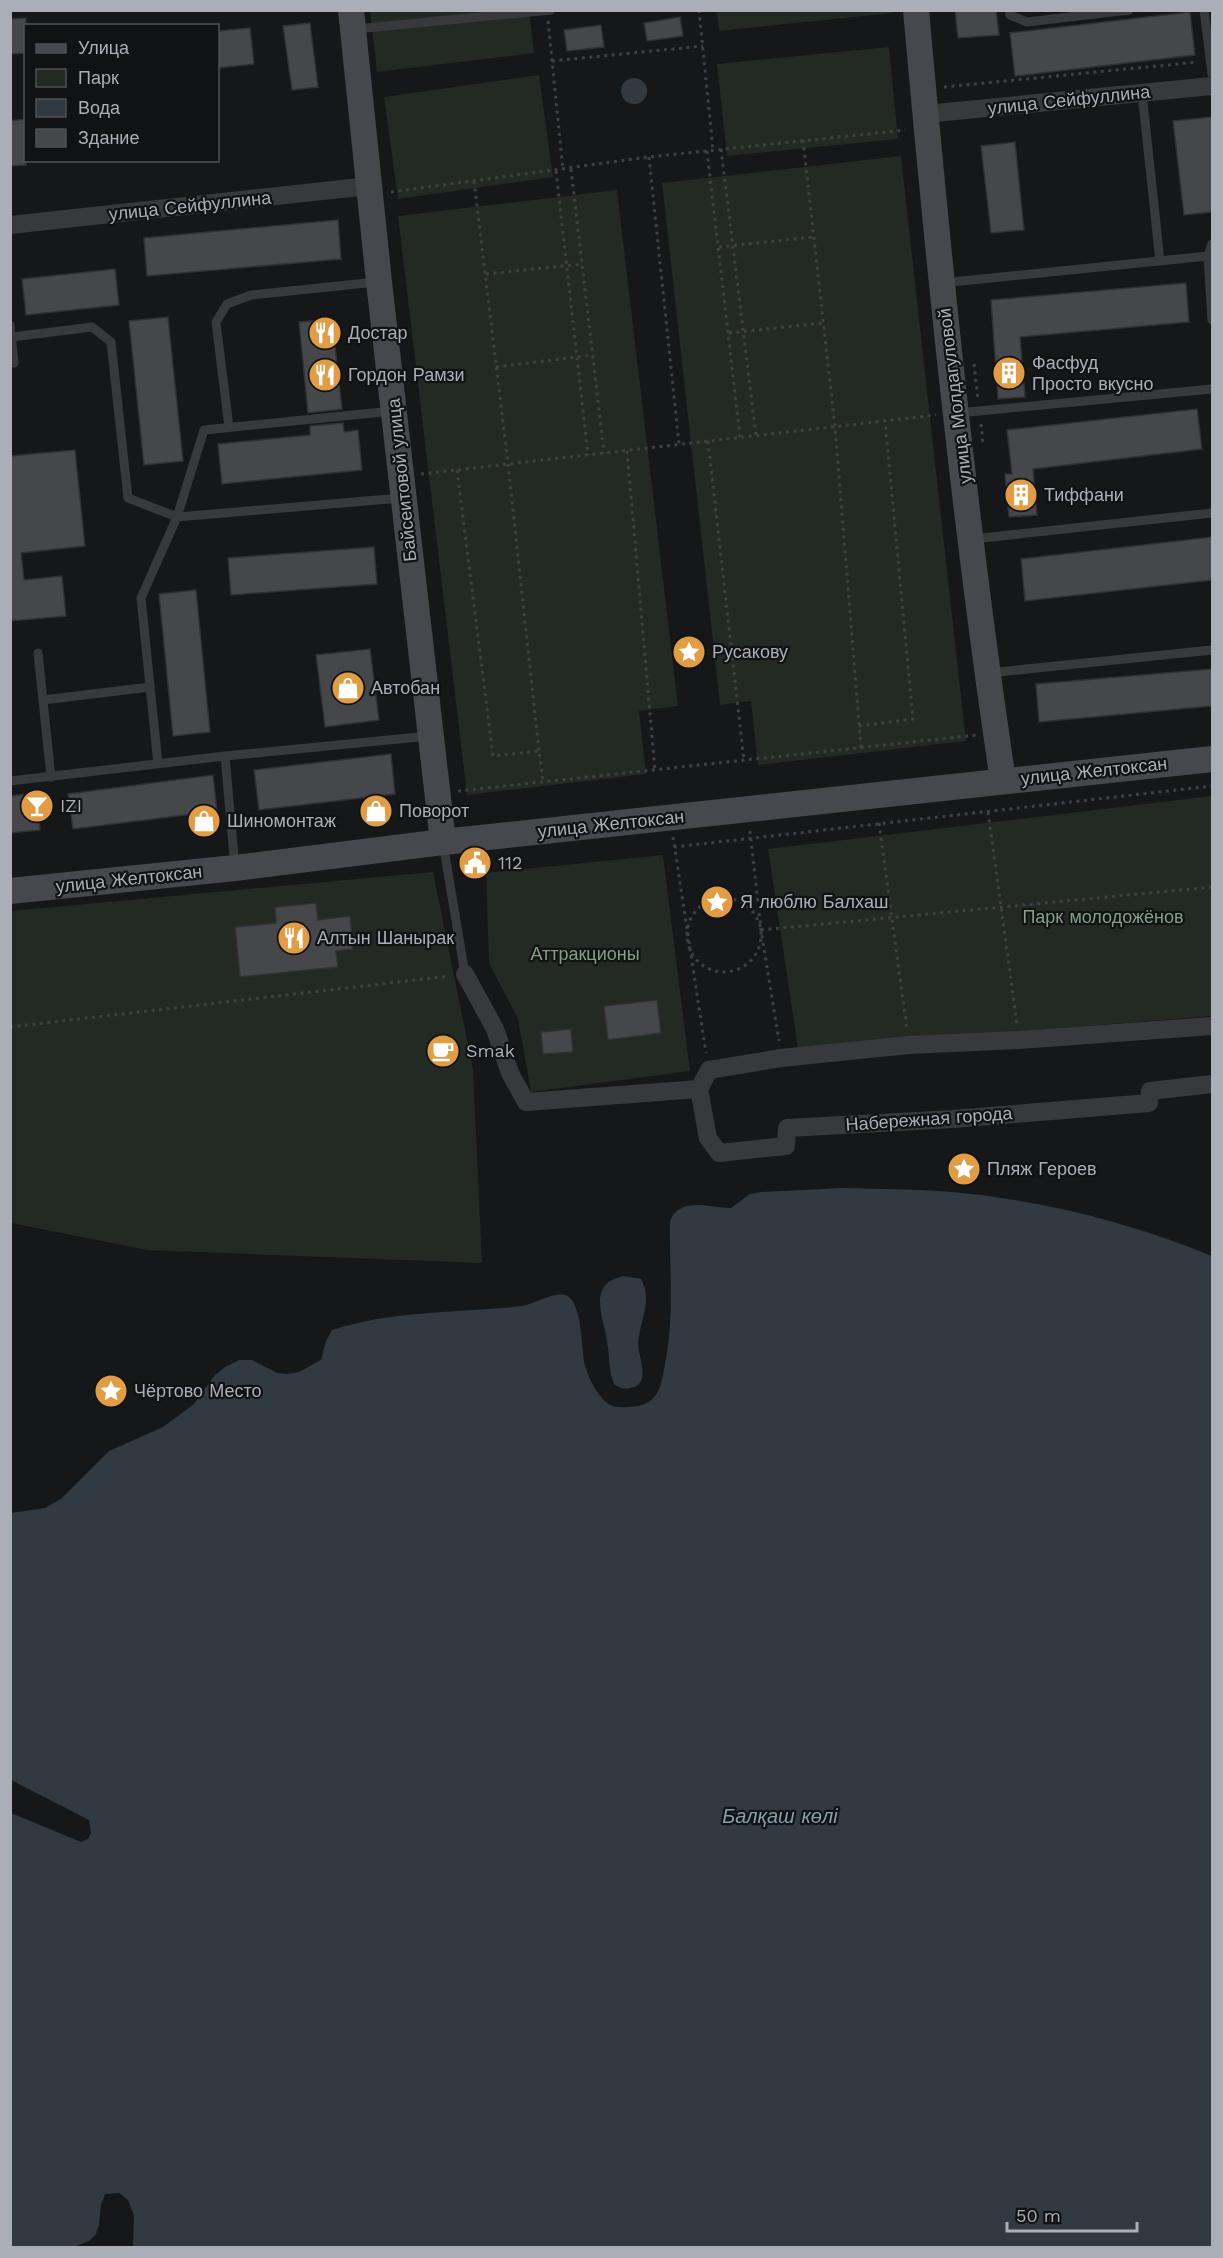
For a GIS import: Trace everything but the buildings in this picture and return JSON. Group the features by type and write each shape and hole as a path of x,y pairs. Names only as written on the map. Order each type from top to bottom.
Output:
{"street":[{"name":"улица Молдагуловой","path":"916,10 932,118 942,283 968,412 972,539 1003,781"},
{"name":"Байсеитовой улица","path":"352,20 379,282 443,842"},
{"name":"улица Сейфуллина","path":"932,118 1212,86"},
{"name":"улица Сейфуллина","path":"10,225 369,190"},
{"name":"улица Желтоксан","path":"10,891 1212,759"},
{"path":"465,974 495,1029 510,1073 526,1102 699,1089 708,1071 782,1058 909,1046 1212,1026"},
{"name":"Набережная города","path":"699,1089 708,1138 719,1153 786,1146 787,1128 953,1119 1149,1103 1150,1091 1212,1084"}],"lane":[{"path":"1009,10 1010,15 1027,22 1129,10"},
{"path":"1204,10 1212,74"},
{"path":"352,20 549,11"},
{"path":"1142,93 1160,261"},
{"path":"1212,244 1208,256 1212,320"},
{"path":"942,283 1208,256"},
{"path":"229,427 216,322 227,304 251,295 379,282"},
{"path":"10,325 14,363"},
{"path":"12,337 92,327 111,342 128,498 177,517 403,487"},
{"path":"968,412 1212,389"},
{"path":"158,764 141,598 177,517 204,430 394,411"},
{"path":"972,539 1212,513"},
{"path":"988,673 1212,650"},
{"path":"38,653 51,777"},
{"path":"43,700 150,687"},
{"path":"10,781 225,756 431,736"},
{"path":"225,756 235,868"},
{"path":"443,842 465,974"}],"path":[{"path":"699,10 713,150"},
{"path":"549,11 563,170"},
{"path":"552,61 702,46"},
{"path":"369,190 474,182 649,157 804,140 932,118 943,87 1211,60"},
{"path":"804,140 835,427 861,748"},
{"path":"721,149 756,436"},
{"path":"707,151 740,438"},
{"path":"649,157 679,444"},
{"path":"571,169 604,453"},
{"path":"556,171 588,455"},
{"path":"474,182 543,782"},
{"path":"719,247 814,237"},
{"path":"486,274 582,264"},
{"path":"729,333 824,323"},
{"path":"496,367 592,355"},
{"path":"974,364 968,412 983,445"},
{"path":"403,487 457,470 968,412"},
{"path":"859,726 914,719 885,421"},
{"path":"708,441 744,760"},
{"path":"627,451 655,770"},
{"path":"457,470 493,756 539,751"},
{"path":"437,793 996,734"},
{"path":"674,847 1212,786"},
{"path":"749,810 761,930 759,949 747,964 729,972 720,972 702,965 695,958 687,940 690,921 694,913 710,901 729,898 747,905 759,920 761,930 782,1058"},
{"path":"988,812 1019,1040"},
{"path":"670,817 708,1071"},
{"path":"879,824 909,1046"},
{"path":"761,930 1212,887"},
{"path":"10,1027 465,974"}],"green space":[{"path":"892,10 892,13 719,31 717,11"},
{"path":"370,11 529,11 534,53 377,72"},
{"path":"889,47 898,139 727,156 717,64"},
{"path":"539,75 553,177 398,199 384,97"},
{"path":"901,156 966,741 758,765 751,701 720,705 662,183"},
{"path":"617,190 678,706 639,711 646,774 467,795 398,216"},
{"name":"Парк молодожёнов","path":"1212,796 1212,1016 798,1049 768,849"},
{"name":"Аттракционы","path":"663,855 690,1071 531,1092 518,1019 489,963 486,873"},
{"path":"433,872 473,1069 482,1263 147,1250 11,1223 11,911"}],"water":[{"path":"634,78 643,82 647,91 643,100 634,104 625,100 621,91 625,82"},
{"name":"Балқаш көлі","path":"843,1188 938,1191 1052,1207 1117,1223 1212,1256 1212,2247 11,2248 11,1813 81,1842 88,1839 91,1833 89,1820 11,1780 11,1513 45,1508 62,1498 109,1451 163,1427 194,1404 215,1375 225,1367 239,1360 252,1360 277,1373 299,1372 321,1360 326,1341 332,1330 402,1315 522,1306 555,1295 565,1295 575,1306 585,1366 599,1394 606,1402 616,1407 639,1406 648,1403 658,1391 667,1353 671,1304 670,1221 675,1213 681,1208 696,1205 731,1208 750,1194 761,1192"},
{"path":"623,1276 641,1279 646,1295 638,1343 642,1369 641,1381 626,1389 614,1384 612,1379 600,1303 604,1286"}],"pier":[{"path":"119,2193 128,2200 134,2216 133,2247 74,2247 89,2241 96,2234 105,2194"}],"place":[{"name":"Достар","path":"325,333"},
{"name":"Фасфуд Просто вкусно","path":"1009,373"},
{"name":"Гордон Рамзи","path":"325,375"},
{"name":"Тиффани","path":"1021,495"},
{"name":"Русакову","path":"689,652"},
{"name":"Автобан","path":"348,688"},
{"name":"IZI","path":"37,806"},
{"name":"Поворот","path":"376,811"},
{"name":"Шиномонтаж","path":"204,821"},
{"name":"112","path":"475,863"},
{"name":"Я люблю Балхаш","path":"717,902"},
{"name":"Алтын Шанырак","path":"294,938"},
{"name":"Smak","path":"443,1051"},
{"name":"Пляж Героев","path":"964,1169"},
{"name":"Чёртово Место","path":"111,1391"}]}
